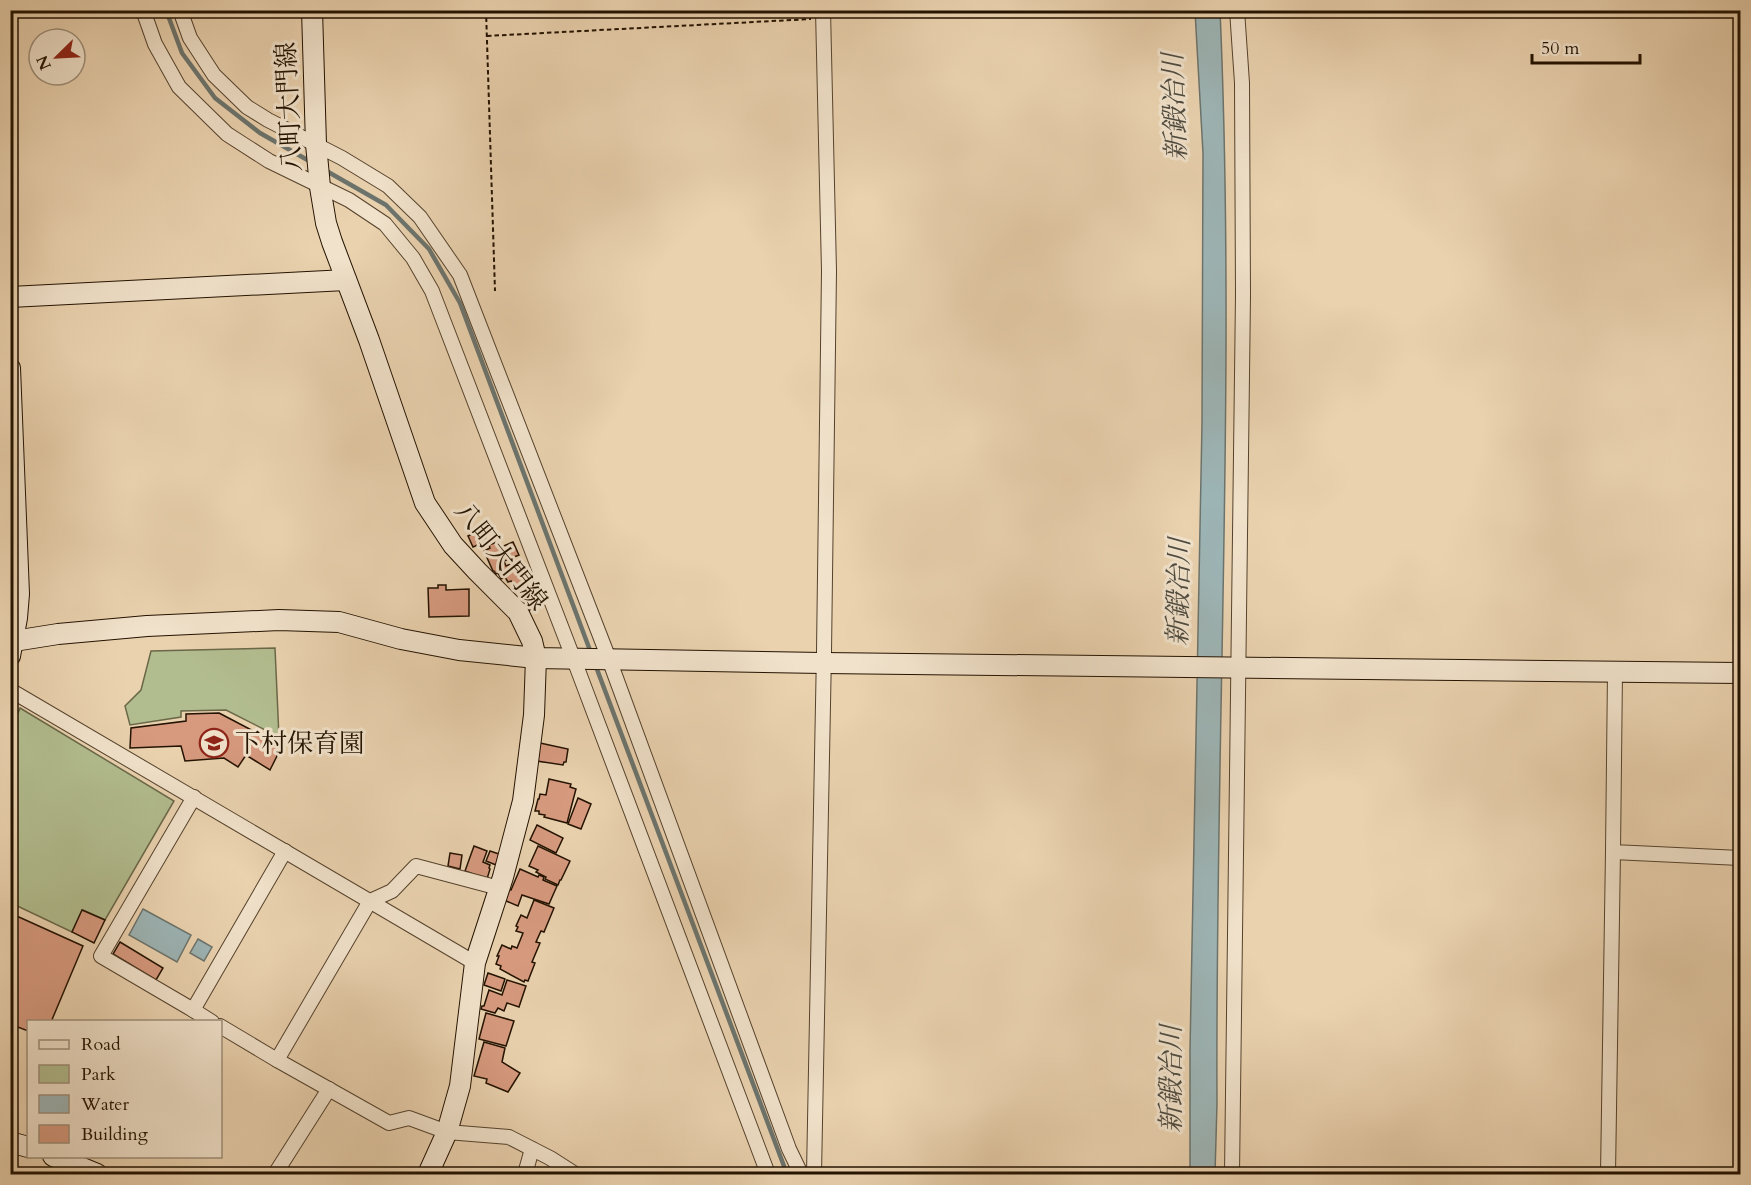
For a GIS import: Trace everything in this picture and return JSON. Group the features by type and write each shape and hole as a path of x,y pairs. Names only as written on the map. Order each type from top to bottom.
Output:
{"street":[{"path":"144,10 155,44 179,87 227,134 269,161 349,200 385,224 413,258 432,291 768,1174"},
{"path":"180,10 190,38 214,75 247,106 268,120 316,144 388,186 420,217 460,275 609,659 785,1138 801,1174"},
{"name":"八町大門線","path":"312,10 316,144 326,223 425,503 453,545 518,612 532,641 536,658 534,715 523,801 475,963 460,1086 447,1132 428,1174"},
{"path":"1232,1174 1233,668 1243,295 1242,83 1237,10"},
{"path":"814,1174 828,271 823,13"},
{"path":"10,297 346,280"},
{"path":"10,368 19,594 12,646 58,634 147,626 279,620 339,622 401,639 459,651 536,658 1740,673"},
{"path":"1608,1174 1615,672"},
{"path":"10,690 475,963"},
{"path":"194,797 101,956 209,1020"},
{"path":"193,1010 285,851"},
{"path":"1613,852 1740,858"},
{"path":"277,1060 370,901 392,891 416,866 499,888"},
{"path":"222,1027 389,1123 409,1118 447,1132 509,1137 575,1174"},
{"path":"275,1174 329,1089"},
{"path":"10,1142 27,1147"},
{"path":"525,1174 532,1149"},
{"path":"58,1158 97,1174"}],"path":[{"path":"486,10 495,291"},
{"path":"487,36 820,19 823,13 963,10"}],"green space":[{"path":"275,648 279,737 226,710 181,711 181,717 130,725 125,706 141,690 151,651"},
{"path":"20,708 174,801 105,920 83,910 72,932 11,903 10,733"}],"water":[{"path":"1220,10 1224,147 1226,420 1217,966 1217,1103 1215,1174 1190,1174 1190,1050 1202,423 1203,153 1195,11"},
{"path":"143,909 191,935 177,962 129,935"},
{"path":"198,939 212,947 204,961 190,953"}],"building":[{"path":"482,530 487,541 473,547 468,536"},
{"path":"497,542 499,548 513,542 519,555 504,561 506,566 511,564 512,568 519,566 528,587 522,589 521,585 514,588 511,581 508,582 505,577 501,579 498,573 493,571 484,551 490,548 489,545"},
{"path":"438,585 446,585 446,590 469,589 469,616 429,617 428,588 438,588"},
{"path":"532,591 538,606 528,611 521,596"},
{"path":"219,713 282,746 270,770 246,755 238,767 224,758 185,761 181,746 130,748 131,728 186,721 186,714"},
{"path":"540,743 568,749 566,762 563,765 537,761"},
{"path":"549,779 571,784 570,787 576,789 567,823 544,817 545,815 539,814 539,811 535,811 540,794 546,795"},
{"path":"578,798 591,804 581,829 568,824"},
{"path":"537,825 563,838 556,853 530,840"},
{"path":"474,846 487,851 483,862 490,865 487,879 465,871"},
{"path":"538,846 570,861 558,885 545,879 546,877 536,872 538,870 529,866"},
{"path":"490,851 499,854 496,865 486,861"},
{"path":"450,853 462,855 460,869 448,866"},
{"path":"520,869 538,877 539,875 544,877 543,880 557,886 549,904 522,895 518,906 504,900"},
{"path":"534,900 554,908 544,932 541,931 536,942 540,943 532,962 535,963 528,981 524,982 500,969 501,966 496,964 502,945 511,949 512,946 517,948 523,933 516,931 518,927 516,926 521,915 527,918"},
{"path":"82,910 105,920 94,943 72,932"},
{"path":"10,913 83,946 52,1020 27,1020 27,1031 10,1024"},
{"path":"120,942 163,968 156,980 113,954"},
{"path":"488,973 505,979 501,991 484,985"},
{"path":"507,980 526,986 519,1007 507,1003 504,1011 498,1008 495,1013 481,1009 489,990 502,995"},
{"path":"486,1013 514,1021 506,1046 479,1039"},
{"path":"484,1042 505,1048 502,1062 520,1073 508,1092 486,1083 487,1079 474,1076"}],"waterway":[{"path":"166,10 182,53 215,98 260,133 311,162"},
{"path":"323,169 386,205 429,249 460,303 591,653"},
{"path":"595,664 787,1174"}],"place":[{"name":"下村保育園","path":"214,743"}],"water label":[{"name":"新鍛冶川","path":"1175,107"},
{"name":"新鍛冶川","path":"1179,592"},
{"name":"新鍛冶川","path":"1171,1079"}]}
